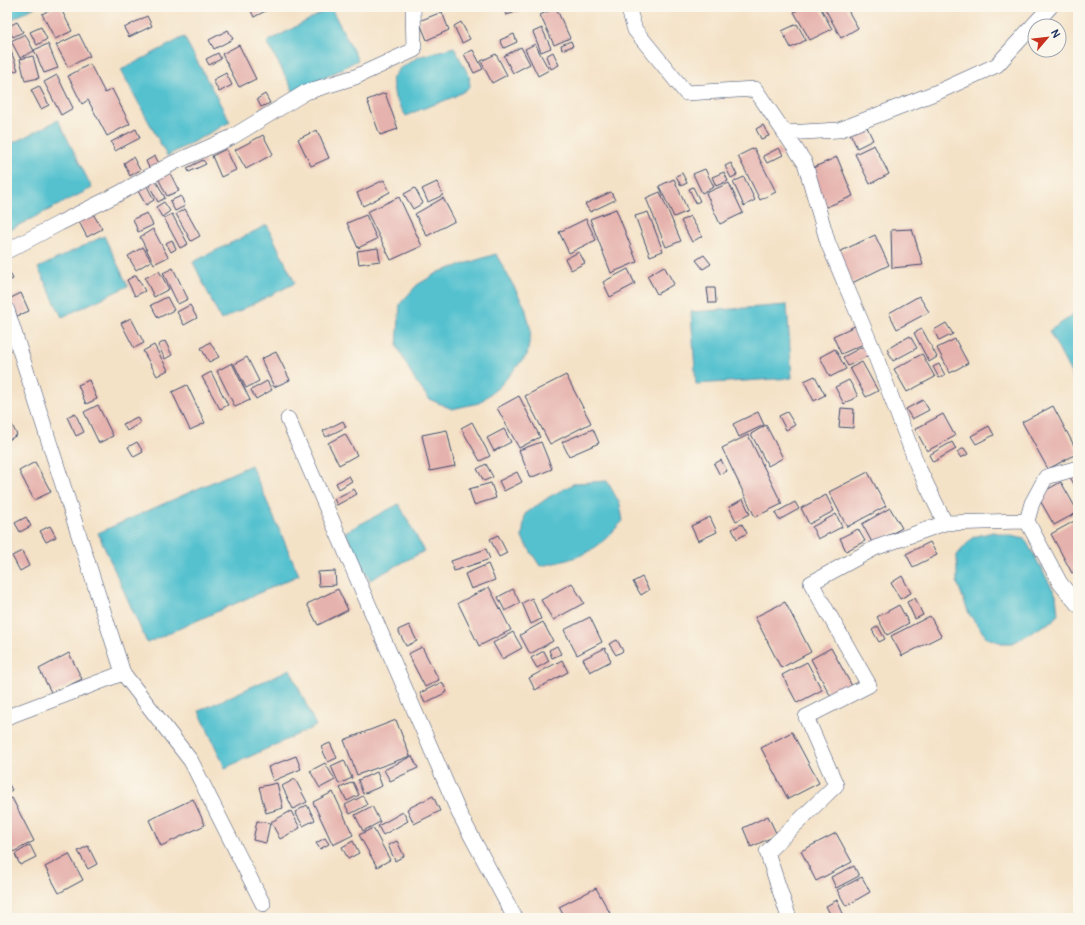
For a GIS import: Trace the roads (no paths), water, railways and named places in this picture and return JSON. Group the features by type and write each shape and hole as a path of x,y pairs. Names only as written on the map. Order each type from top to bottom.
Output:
{"street":[{"path":"7,252 118,194 173,163 232,137 306,92 355,77 414,50 413,7"},
{"path":"628,7 635,30 686,92 755,89 805,163 828,243 874,352 918,467 945,523"},
{"path":"785,133 839,130 940,91 996,65 1050,7"},
{"path":"7,310 123,672 191,761 263,904"},
{"path":"288,419 458,813 515,918"},
{"path":"1078,468 1046,477 1032,503 1027,521 1060,583 1078,605"},
{"path":"789,918 767,852 836,785 806,717 869,685 811,583 875,548 945,523 1027,521"},
{"path":"7,717 123,672"}],"water":[{"path":"7,7 35,7 7,22"},
{"path":"331,8 358,60 295,94 267,42"},
{"path":"184,37 230,122 167,156 121,70"},
{"path":"454,47 469,76 470,87 455,96 406,116 395,98 392,79 399,69 418,57"},
{"path":"58,120 92,188 7,231 7,146"},
{"path":"267,225 295,283 221,320 193,262"},
{"path":"104,236 128,286 62,317 38,268"},
{"path":"496,254 525,307 531,331 527,355 500,386 479,403 452,409 429,399 414,379 397,346 400,304 417,285 439,272"},
{"path":"787,305 792,378 696,384 691,312"},
{"path":"1078,312 1078,390 1071,373 1049,331"},
{"path":"251,465 299,575 147,643 98,533"},
{"path":"607,481 620,504 623,521 608,537 591,550 579,556 553,564 540,566 522,538 525,514 549,497 575,483"},
{"path":"399,504 424,551 370,580 345,532"},
{"path":"993,532 1025,539 1056,595 1058,614 1054,620 1013,643 1002,643 987,638 969,614 957,582 957,555 973,537"},
{"path":"290,669 316,726 225,768 199,711"}]}
